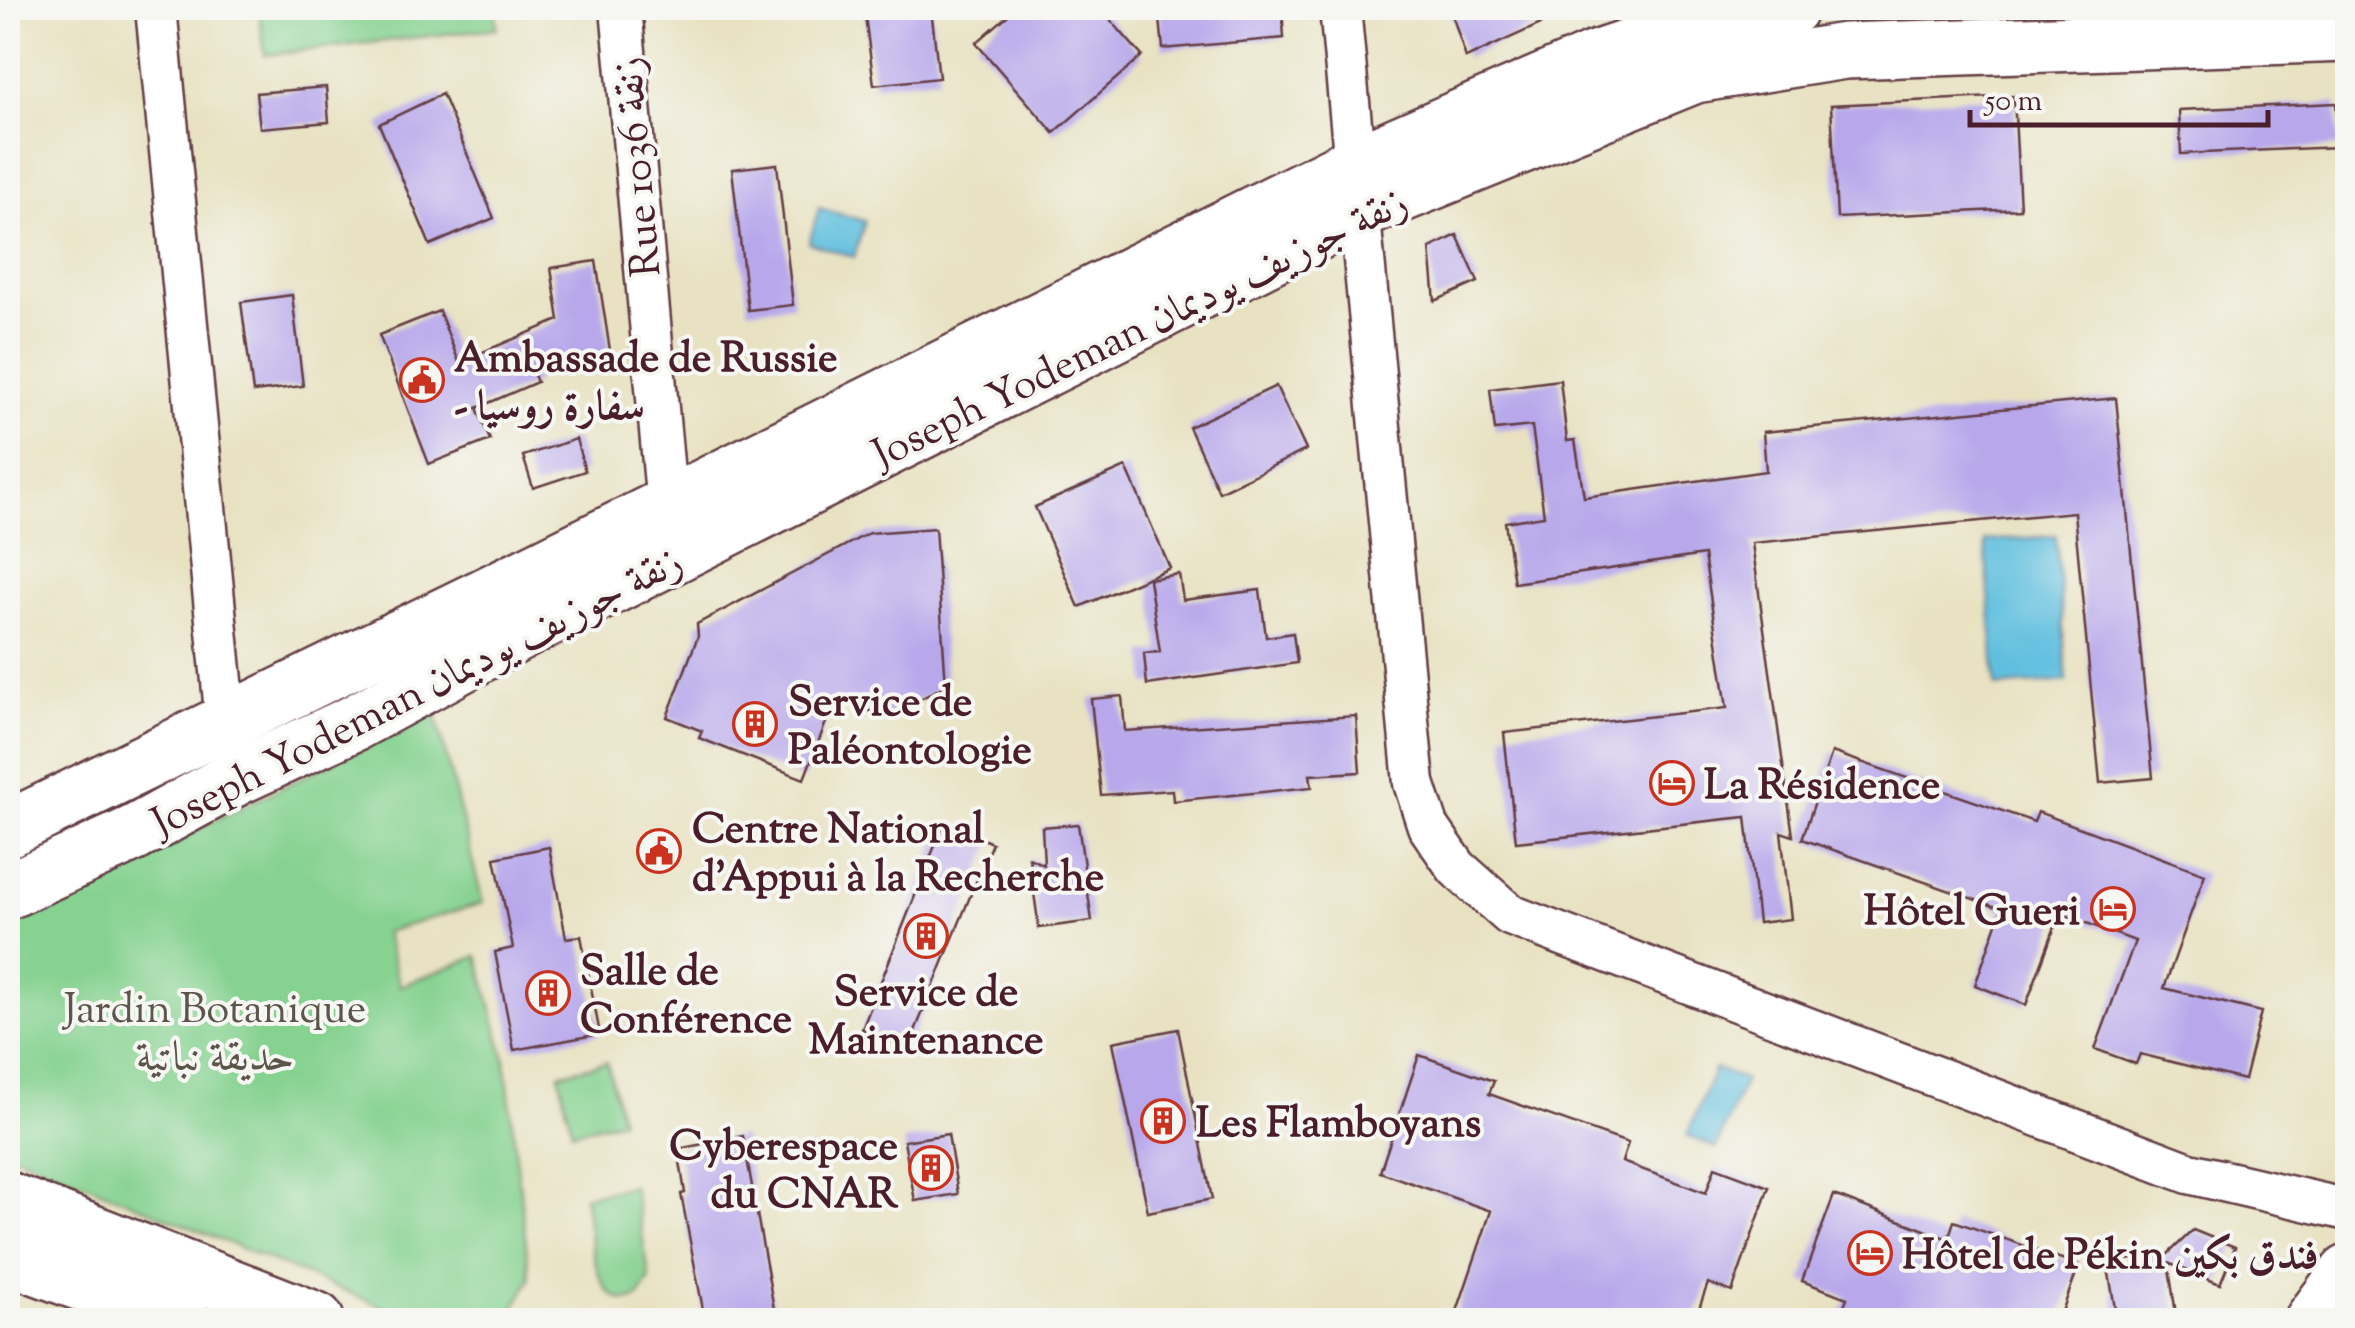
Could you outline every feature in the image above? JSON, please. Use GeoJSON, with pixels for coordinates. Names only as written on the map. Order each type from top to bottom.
{"type":"FeatureCollection","features":[{"type":"Feature","properties":{"kind":"street"},"geometry":{"type":"LineString","coordinates":[[156,8],[226,722],[239,776]]}},
{"type":"Feature","properties":{"kind":"street","name":"Rue 1036 زنقة"},"geometry":{"type":"LineString","coordinates":[[620,8],[667,506]]}},
{"type":"Feature","properties":{"kind":"street"},"geometry":{"type":"LineString","coordinates":[[1340,8],[1414,783],[1428,826],[1457,868],[1510,915],[2189,1173],[2348,1210]]}},
{"type":"Feature","properties":{"kind":"street","name":"Joseph Yodeman زنقة جوزيف يوديمان"},"geometry":{"type":"LineString","coordinates":[[8,891],[135,833],[239,776],[354,723],[1595,60],[1676,32],[1790,8]]}},
{"type":"Feature","properties":{"kind":"street","name":"Joseph Yodeman زنقة جوزيف يوديمان"},"geometry":{"type":"LineString","coordinates":[[8,829],[667,506],[1357,187],[1694,75],[1760,63],[1844,51],[2348,34]]}},
{"type":"Feature","properties":{"kind":"street"},"geometry":{"type":"LineString","coordinates":[[8,1200],[316,1320]]}},
{"type":"Feature","properties":{"kind":"street"},"geometry":{"type":"LineString","coordinates":[[8,1256],[182,1320]]}},
{"type":"Feature","properties":{"kind":"street"},"geometry":{"type":"LineString","coordinates":[[2314,1320],[2348,1274]]}},
{"type":"Feature","properties":{"kind":"green space"},"geometry":{"type":"Polygon","coordinates":[[[259,8],[495,8],[497,28],[265,55],[259,8]]]}},
{"type":"Feature","properties":{"kind":"green space","name":"Jardin Botanique حديقة نباتية"},"geometry":{"type":"Polygon","coordinates":[[[435,712],[483,903],[385,932],[400,986],[478,956],[505,1059],[530,1279],[508,1320],[415,1320],[8,1152],[8,922],[435,712]]]}},
{"type":"Feature","properties":{"kind":"green space"},"geometry":{"type":"Polygon","coordinates":[[[607,1062],[621,1120],[572,1132],[559,1074],[607,1062]]]}},
{"type":"Feature","properties":{"kind":"green space"},"geometry":{"type":"Polygon","coordinates":[[[633,1186],[650,1279],[638,1298],[622,1300],[602,1281],[596,1265],[584,1196],[633,1186]]]}},
{"type":"Feature","properties":{"kind":"water"},"geometry":{"type":"Polygon","coordinates":[[[819,208],[865,221],[854,257],[809,243],[819,208]]]}},
{"type":"Feature","properties":{"kind":"water"},"geometry":{"type":"Polygon","coordinates":[[[2056,536],[2067,681],[1996,687],[1985,541],[2056,536]]]}},
{"type":"Feature","properties":{"kind":"water"},"geometry":{"type":"Polygon","coordinates":[[[1715,1068],[1745,1080],[1716,1148],[1687,1135],[1715,1068]]]}},
{"type":"Feature","properties":{"kind":"building"},"geometry":{"type":"Polygon","coordinates":[[[864,8],[931,8],[939,78],[874,85],[864,8]]]}},
{"type":"Feature","properties":{"kind":"building"},"geometry":{"type":"Polygon","coordinates":[[[1016,8],[1100,8],[1142,56],[1054,133],[976,43],[1016,8]]]}},
{"type":"Feature","properties":{"kind":"building"},"geometry":{"type":"Polygon","coordinates":[[[1159,8],[1282,8],[1284,38],[1163,49],[1159,8]]]}},
{"type":"Feature","properties":{"kind":"building"},"geometry":{"type":"Polygon","coordinates":[[[1450,8],[1576,8],[1466,58],[1450,8]]]}},
{"type":"Feature","properties":{"kind":"building"},"geometry":{"type":"Polygon","coordinates":[[[326,87],[329,122],[260,128],[256,93],[326,87]]]}},
{"type":"Feature","properties":{"kind":"building"},"geometry":{"type":"Polygon","coordinates":[[[442,94],[494,218],[430,245],[379,124],[442,94]]]}},
{"type":"Feature","properties":{"kind":"building"},"geometry":{"type":"Polygon","coordinates":[[[2014,96],[2020,209],[1837,218],[1831,105],[2014,96]]]}},
{"type":"Feature","properties":{"kind":"building"},"geometry":{"type":"Polygon","coordinates":[[[2336,103],[2339,147],[2181,154],[2179,110],[2336,103]]]}},
{"type":"Feature","properties":{"kind":"building"},"geometry":{"type":"Polygon","coordinates":[[[777,164],[793,305],[748,310],[732,169],[777,164]]]}},
{"type":"Feature","properties":{"kind":"building"},"geometry":{"type":"Polygon","coordinates":[[[1457,235],[1478,282],[1435,301],[1430,248],[1457,235]]]}},
{"type":"Feature","properties":{"kind":"building"},"geometry":{"type":"Polygon","coordinates":[[[596,261],[611,357],[532,370],[537,382],[477,408],[490,440],[429,464],[379,335],[439,311],[459,362],[559,320],[551,268],[596,261]]]}},
{"type":"Feature","properties":{"kind":"building"},"geometry":{"type":"Polygon","coordinates":[[[292,295],[303,386],[253,392],[241,302],[292,295]]]}},
{"type":"Feature","properties":{"kind":"building"},"geometry":{"type":"Polygon","coordinates":[[[1560,380],[1567,441],[1575,440],[1584,497],[1766,471],[1763,432],[2116,398],[2153,778],[2100,783],[2074,512],[1752,543],[1793,836],[1781,832],[1791,919],[1758,923],[1746,817],[1516,842],[1504,733],[1727,708],[1704,555],[1514,583],[1505,522],[1544,516],[1532,426],[1495,430],[1490,389],[1560,380]]]}},
{"type":"Feature","properties":{"kind":"building"},"geometry":{"type":"Polygon","coordinates":[[[1276,386],[1306,450],[1219,492],[1189,427],[1276,386]]]}},
{"type":"Feature","properties":{"kind":"building"},"geometry":{"type":"Polygon","coordinates":[[[576,439],[585,471],[533,488],[523,456],[576,439]]]}},
{"type":"Feature","properties":{"kind":"building"},"geometry":{"type":"Polygon","coordinates":[[[1126,467],[1170,568],[1079,607],[1035,507],[1126,467]]]}},
{"type":"Feature","properties":{"kind":"building"},"geometry":{"type":"Polygon","coordinates":[[[935,528],[946,685],[887,717],[835,699],[804,779],[699,738],[702,731],[667,717],[698,636],[697,624],[869,533],[935,528]]]}},
{"type":"Feature","properties":{"kind":"building"},"geometry":{"type":"Polygon","coordinates":[[[1179,574],[1183,600],[1260,590],[1266,637],[1293,633],[1297,663],[1147,685],[1144,653],[1160,652],[1149,579],[1179,574]]]}},
{"type":"Feature","properties":{"kind":"building"},"geometry":{"type":"Polygon","coordinates":[[[1122,696],[1125,731],[1356,716],[1360,772],[1310,775],[1312,787],[1173,801],[1172,790],[1101,795],[1091,699],[1122,696]]]}},
{"type":"Feature","properties":{"kind":"building"},"geometry":{"type":"Polygon","coordinates":[[[1832,752],[2034,822],[2038,812],[2205,874],[2164,988],[2261,1012],[2244,1080],[2140,1054],[2136,1064],[2095,1049],[2135,941],[2060,913],[2026,1005],[1975,985],[2002,909],[1802,839],[1832,752]]]}},
{"type":"Feature","properties":{"kind":"building","name":"Service de Maintenance"},"geometry":{"type":"Polygon","coordinates":[[[944,823],[992,843],[908,1048],[862,1029],[944,823]]]}},
{"type":"Feature","properties":{"kind":"building"},"geometry":{"type":"Polygon","coordinates":[[[1078,824],[1092,921],[1039,928],[1029,858],[1044,865],[1042,827],[1078,824]]]}},
{"type":"Feature","properties":{"kind":"building","name":"Salle de Conférence"},"geometry":{"type":"Polygon","coordinates":[[[549,847],[566,938],[581,936],[600,1034],[514,1050],[495,952],[513,948],[495,858],[549,847]]]}},
{"type":"Feature","properties":{"kind":"building","name":"Les Flamboyans"},"geometry":{"type":"Polygon","coordinates":[[[1178,1029],[1212,1199],[1148,1212],[1113,1042],[1178,1029]]]}},
{"type":"Feature","properties":{"kind":"building"},"geometry":{"type":"Polygon","coordinates":[[[1419,1055],[1494,1081],[1489,1094],[1628,1143],[1622,1162],[1706,1193],[1715,1167],[1769,1187],[1732,1292],[1708,1283],[1695,1320],[1454,1320],[1491,1211],[1380,1172],[1419,1055]]]}},
{"type":"Feature","properties":{"kind":"building","name":"Cyberespace du CNAR"},"geometry":{"type":"Polygon","coordinates":[[[948,1134],[958,1194],[915,1201],[904,1141],[948,1134]]]}},
{"type":"Feature","properties":{"kind":"building"},"geometry":{"type":"Polygon","coordinates":[[[743,1136],[776,1320],[705,1320],[681,1194],[685,1193],[678,1149],[743,1136]]]}},
{"type":"Feature","properties":{"kind":"building"},"geometry":{"type":"Polygon","coordinates":[[[1834,1195],[1948,1239],[1954,1221],[2079,1265],[2059,1320],[1906,1320],[1879,1311],[1876,1320],[1861,1320],[1841,1313],[1847,1298],[1802,1281],[1834,1195]]]}},
{"type":"Feature","properties":{"kind":"building"},"geometry":{"type":"Polygon","coordinates":[[[2193,1230],[2235,1247],[2220,1284],[2168,1263],[2177,1320],[2117,1320],[2107,1262],[2167,1255],[2193,1230]]]}},
{"type":"Feature","properties":{"kind":"place","name":"Ambassade de Russie - سفارة روسيا"},"geometry":{"type":"Point","coordinates":[422,380]}},
{"type":"Feature","properties":{"kind":"place","name":"Service de Paléontologie"},"geometry":{"type":"Point","coordinates":[755,724]}},
{"type":"Feature","properties":{"kind":"place","name":"La Résidence"},"geometry":{"type":"Point","coordinates":[1672,783]}},
{"type":"Feature","properties":{"kind":"place","name":"Centre National d'Appui à la Recherche"},"geometry":{"type":"Point","coordinates":[659,851]}},
{"type":"Feature","properties":{"kind":"place","name":"Hôtel Gueri"},"geometry":{"type":"Point","coordinates":[2113,909]}},
{"type":"Feature","properties":{"kind":"place","name":"Service de Maintenance"},"geometry":{"type":"Point","coordinates":[926,936]}},
{"type":"Feature","properties":{"kind":"place","name":"Salle de Conférence"},"geometry":{"type":"Point","coordinates":[548,993]}},
{"type":"Feature","properties":{"kind":"place","name":"Les Flamboyans"},"geometry":{"type":"Point","coordinates":[1163,1121]}},
{"type":"Feature","properties":{"kind":"place","name":"Cyberespace du CNAR"},"geometry":{"type":"Point","coordinates":[931,1168]}},
{"type":"Feature","properties":{"kind":"place","name":"Hôtel de Pékin فندق بكين"},"geometry":{"type":"Point","coordinates":[1870,1253]}}]}
